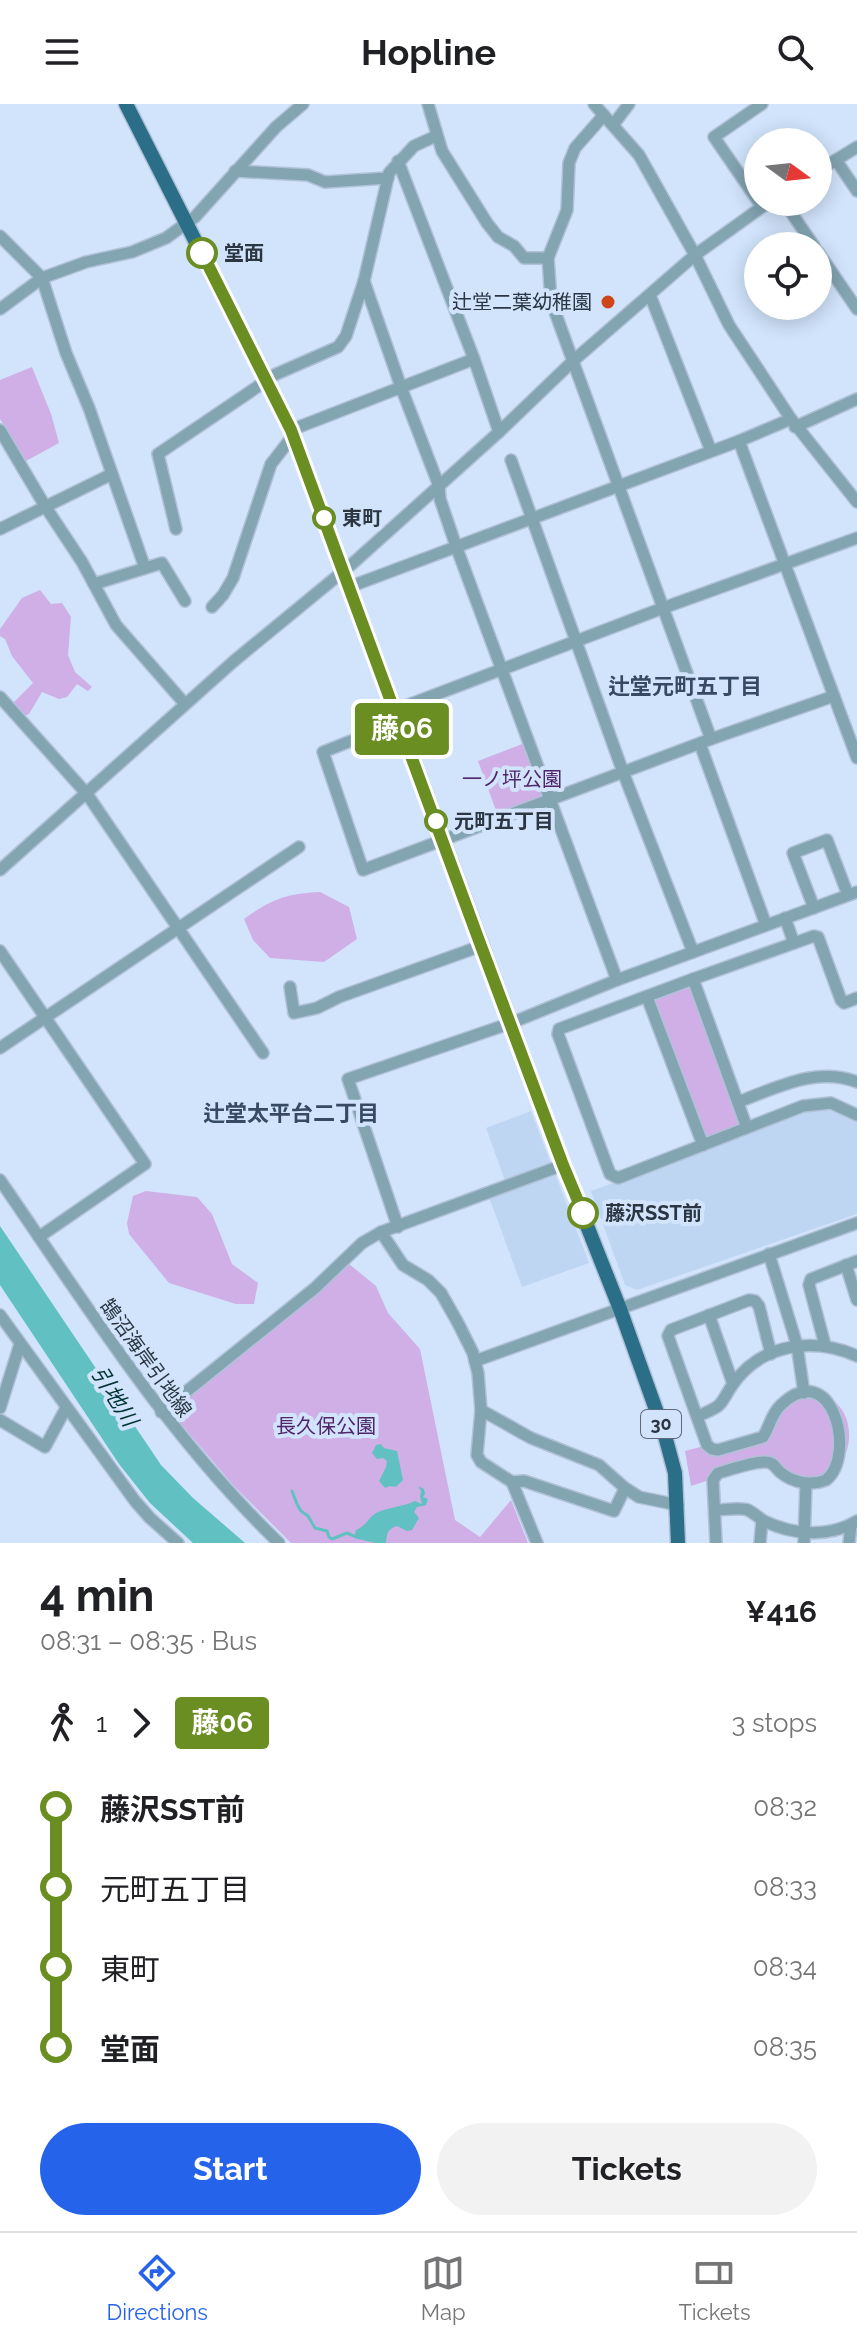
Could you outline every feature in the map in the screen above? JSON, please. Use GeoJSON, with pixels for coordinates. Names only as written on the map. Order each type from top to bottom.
{"type":"FeatureCollection","features":[{"type":"Feature","properties":{"kind":"main road","name":"30"},"geometry":{"type":"LineString","coordinates":[[126,104],[292,434],[664,1432],[675,1473],[678,1543]]}},
{"type":"Feature","properties":{"kind":"street"},"geometry":{"type":"LineString","coordinates":[[0,309],[42,278],[86,262],[132,252],[166,238],[195,217],[276,127],[303,104]]}},
{"type":"Feature","properties":{"kind":"street"},"geometry":{"type":"LineString","coordinates":[[428,104],[442,151],[487,223],[498,237],[514,246],[524,258],[548,258]]}},
{"type":"Feature","properties":{"kind":"street"},"geometry":{"type":"LineString","coordinates":[[594,104],[639,155],[695,255],[729,325],[793,423],[857,502]]}},
{"type":"Feature","properties":{"kind":"street"},"geometry":{"type":"LineString","coordinates":[[629,104],[575,148],[569,163],[567,210],[548,258],[551,301],[663,608],[766,925]]}},
{"type":"Feature","properties":{"kind":"street"},"geometry":{"type":"LineString","coordinates":[[744,178],[714,137],[762,104]]}},
{"type":"Feature","properties":{"kind":"street"},"geometry":{"type":"LineString","coordinates":[[176,529],[158,454],[266,380],[338,347],[346,336],[364,281],[388,178],[398,161],[414,146],[436,136]]}},
{"type":"Feature","properties":{"kind":"street"},"geometry":{"type":"LineString","coordinates":[[832,162],[857,147]]}},
{"type":"Feature","properties":{"kind":"street"},"geometry":{"type":"LineString","coordinates":[[836,160],[857,191]]}},
{"type":"Feature","properties":{"kind":"street"},"geometry":{"type":"LineString","coordinates":[[398,161],[499,432]]}},
{"type":"Feature","properties":{"kind":"street"},"geometry":{"type":"LineString","coordinates":[[235,171],[308,175],[325,182],[388,178]]}},
{"type":"Feature","properties":{"kind":"street"},"geometry":{"type":"LineString","coordinates":[[0,870],[185,704],[344,571],[573,361],[695,255],[745,216]]}},
{"type":"Feature","properties":{"kind":"street"},"geometry":{"type":"LineString","coordinates":[[0,236],[42,278],[66,353],[89,408],[145,568]]}},
{"type":"Feature","properties":{"kind":"street"},"geometry":{"type":"LineString","coordinates":[[832,272],[857,309]]}},
{"type":"Feature","properties":{"kind":"street"},"geometry":{"type":"LineString","coordinates":[[364,281],[439,486],[440,499],[456,546],[617,980]]}},
{"type":"Feature","properties":{"kind":"street"},"geometry":{"type":"LineString","coordinates":[[650,295],[711,451]]}},
{"type":"Feature","properties":{"kind":"street"},"geometry":{"type":"LineString","coordinates":[[212,607],[233,578],[271,464],[292,434],[474,359]]}},
{"type":"Feature","properties":{"kind":"street"},"geometry":{"type":"LineString","coordinates":[[349,587],[618,484],[857,399]]}},
{"type":"Feature","properties":{"kind":"street"},"geometry":{"type":"LineString","coordinates":[[0,430],[116,625],[185,704]]}},
{"type":"Feature","properties":{"kind":"street"},"geometry":{"type":"LineString","coordinates":[[739,441],[857,758]]}},
{"type":"Feature","properties":{"kind":"street"},"geometry":{"type":"LineString","coordinates":[[511,460],[623,772],[693,952]]}},
{"type":"Feature","properties":{"kind":"street"},"geometry":{"type":"LineString","coordinates":[[0,529],[112,474]]}},
{"type":"Feature","properties":{"kind":"street"},"geometry":{"type":"LineString","coordinates":[[834,696],[705,741],[363,870],[323,752],[502,669],[857,538]]}},
{"type":"Feature","properties":{"kind":"street"},"geometry":{"type":"LineString","coordinates":[[94,584],[162,563],[185,601]]}},
{"type":"Feature","properties":{"kind":"street"},"geometry":{"type":"LineString","coordinates":[[0,697],[87,794],[263,1053]]}},
{"type":"Feature","properties":{"kind":"street"},"geometry":{"type":"LineString","coordinates":[[398,1227],[348,1079],[511,1023],[617,980],[785,918],[814,908],[852,894],[827,840],[793,853],[814,908]]}},
{"type":"Feature","properties":{"kind":"street"},"geometry":{"type":"LineString","coordinates":[[0,1048],[299,847]]}},
{"type":"Feature","properties":{"kind":"street"},"geometry":{"type":"LineString","coordinates":[[785,918],[794,943]]}},
{"type":"Feature","properties":{"kind":"street"},"geometry":{"type":"LineString","coordinates":[[857,998],[844,1003],[841,1000],[818,937],[814,936],[559,1029],[558,1034],[610,1174],[618,1178],[803,1106],[831,1103],[857,1115]]}},
{"type":"Feature","properties":{"kind":"street"},"geometry":{"type":"LineString","coordinates":[[290,987],[294,1013],[317,1008],[339,997],[481,946]]}},
{"type":"Feature","properties":{"kind":"street"},"geometry":{"type":"LineString","coordinates":[[0,951],[145,1164],[39,1237]]}},
{"type":"Feature","properties":{"kind":"street"},"geometry":{"type":"LineString","coordinates":[[693,979],[747,1128]]}},
{"type":"Feature","properties":{"kind":"street"},"geometry":{"type":"LineString","coordinates":[[647,997],[703,1145]]}},
{"type":"Feature","properties":{"kind":"street"},"geometry":{"type":"LineString","coordinates":[[738,1102],[798,1080],[822,1075],[857,1082]]}},
{"type":"Feature","properties":{"kind":"street"},"geometry":{"type":"LineString","coordinates":[[161,1412],[315,1288],[362,1243],[381,1232],[563,1165]]}},
{"type":"Feature","properties":{"kind":"street","name":"鵠沼海岸引地線"},"geometry":{"type":"LineString","coordinates":[[0,1180],[161,1412],[209,1471],[279,1543]]}},
{"type":"Feature","properties":{"kind":"street"},"geometry":{"type":"LineString","coordinates":[[475,1361],[857,1223]]}},
{"type":"Feature","properties":{"kind":"street"},"geometry":{"type":"LineString","coordinates":[[381,1232],[403,1265],[428,1280],[441,1293],[475,1361],[481,1410],[477,1455],[481,1462],[512,1482],[537,1543]]}},
{"type":"Feature","properties":{"kind":"street"},"geometry":{"type":"LineString","coordinates":[[769,1254],[797,1345],[804,1393]]}},
{"type":"Feature","properties":{"kind":"street"},"geometry":{"type":"LineString","coordinates":[[825,1345],[809,1285],[811,1279],[852,1263],[857,1300]]}},
{"type":"Feature","properties":{"kind":"street"},"geometry":{"type":"LineString","coordinates":[[771,1354],[755,1301],[749,1300],[671,1330],[668,1336],[707,1445],[712,1449],[763,1437],[779,1407],[788,1399],[804,1393],[836,1399],[847,1409]]}},
{"type":"Feature","properties":{"kind":"street"},"geometry":{"type":"LineString","coordinates":[[0,1315],[135,1501],[178,1543]]}},
{"type":"Feature","properties":{"kind":"street"},"geometry":{"type":"LineString","coordinates":[[709,1315],[733,1384]]}},
{"type":"Feature","properties":{"kind":"street"},"geometry":{"type":"LineString","coordinates":[[0,1408],[3,1384],[20,1344]]}},
{"type":"Feature","properties":{"kind":"street"},"geometry":{"type":"LineString","coordinates":[[698,1416],[723,1403],[733,1384],[755,1362],[771,1354],[797,1345],[825,1345],[857,1356]]}},
{"type":"Feature","properties":{"kind":"street"},"geometry":{"type":"LineString","coordinates":[[0,1420],[45,1447],[66,1408]]}},
{"type":"Feature","properties":{"kind":"street"},"geometry":{"type":"LineString","coordinates":[[481,1410],[531,1438],[599,1465],[639,1497],[678,1505]]}},
{"type":"Feature","properties":{"kind":"street"},"geometry":{"type":"LineString","coordinates":[[716,1543],[713,1480],[718,1473],[765,1461],[792,1479],[818,1483],[837,1475],[851,1460]]}},
{"type":"Feature","properties":{"kind":"street"},"geometry":{"type":"LineString","coordinates":[[512,1482],[524,1481],[614,1511],[625,1488]]}},
{"type":"Feature","properties":{"kind":"street"},"geometry":{"type":"LineString","coordinates":[[804,1538],[806,1483]]}},
{"type":"Feature","properties":{"kind":"street"},"geometry":{"type":"LineString","coordinates":[[716,1510],[747,1509],[762,1520],[804,1538],[854,1523]]}},
{"type":"Feature","properties":{"kind":"street"},"geometry":{"type":"LineString","coordinates":[[760,1543],[762,1520]]}},
{"type":"Feature","properties":{"kind":"street"},"geometry":{"type":"LineString","coordinates":[[849,1543],[854,1523]]}},
{"type":"Feature","properties":{"kind":"shaded area"},"geometry":{"type":"Polygon","coordinates":[[[813,1109],[844,1113],[857,1122],[857,1214],[637,1290],[625,1285],[591,1191],[813,1109]]]}},
{"type":"Feature","properties":{"kind":"shaded area"},"geometry":{"type":"Polygon","coordinates":[[[531,1111],[551,1164],[505,1181],[486,1128],[531,1111]]]}},
{"type":"Feature","properties":{"kind":"shaded area"},"geometry":{"type":"Polygon","coordinates":[[[555,1173],[589,1263],[522,1287],[489,1197],[555,1173]]]}},
{"type":"Feature","properties":{"kind":"shaded area"},"geometry":{"type":"Polygon","coordinates":[[[0,1226],[161,1465],[193,1498],[245,1543],[193,1543],[150,1503],[119,1464],[0,1285],[0,1226]]]}},
{"type":"Feature","properties":{"kind":"shaded area"},"geometry":{"type":"Polygon","coordinates":[[[381,1444],[384,1448],[397,1451],[403,1480],[396,1487],[385,1488],[379,1481],[387,1461],[377,1459],[372,1453],[376,1445],[381,1444]]]}},
{"type":"Feature","properties":{"kind":"shaded area"},"geometry":{"type":"Polygon","coordinates":[[[418,1486],[424,1489],[423,1497],[428,1499],[426,1505],[417,1507],[414,1512],[419,1518],[412,1530],[394,1527],[388,1532],[386,1543],[354,1538],[356,1530],[376,1513],[415,1501],[422,1504],[418,1486]]]}},
{"type":"Feature","properties":{"kind":"green space"},"geometry":{"type":"Polygon","coordinates":[[[32,367],[59,443],[26,461],[0,419],[0,380],[32,367]]]}},
{"type":"Feature","properties":{"kind":"green space"},"geometry":{"type":"Polygon","coordinates":[[[40,590],[51,604],[62,603],[71,617],[68,655],[75,672],[92,687],[88,691],[77,684],[67,697],[59,699],[42,692],[29,714],[24,716],[13,703],[33,683],[12,656],[5,639],[0,636],[0,629],[22,598],[40,590]]]}},
{"type":"Feature","properties":{"kind":"green space","name":"一ノ坪公園"},"geometry":{"type":"Polygon","coordinates":[[[525,743],[545,798],[498,816],[478,761],[525,743]]]}},
{"type":"Feature","properties":{"kind":"green space"},"geometry":{"type":"Polygon","coordinates":[[[320,892],[349,907],[357,939],[324,962],[270,958],[253,940],[244,919],[279,899],[320,892]]]}},
{"type":"Feature","properties":{"kind":"green space"},"geometry":{"type":"Polygon","coordinates":[[[693,979],[747,1128],[703,1145],[647,997],[693,979]]]}},
{"type":"Feature","properties":{"kind":"green space"},"geometry":{"type":"Polygon","coordinates":[[[146,1191],[197,1197],[212,1214],[232,1264],[258,1283],[254,1304],[236,1304],[169,1283],[129,1234],[127,1223],[133,1196],[146,1191]]]}},
{"type":"Feature","properties":{"kind":"green space","name":"長久保公園"},"geometry":{"type":"Polygon","coordinates":[[[349,1264],[376,1286],[388,1313],[420,1349],[455,1520],[480,1537],[511,1500],[528,1543],[291,1543],[234,1486],[169,1410],[299,1308],[349,1264]]]}},
{"type":"Feature","properties":{"kind":"green space"},"geometry":{"type":"Polygon","coordinates":[[[801,1396],[827,1398],[844,1413],[849,1436],[847,1449],[835,1469],[816,1477],[803,1477],[791,1473],[774,1459],[691,1486],[685,1451],[704,1446],[757,1444],[779,1411],[801,1396]]]}},
{"type":"Feature","properties":{"kind":"waterway"},"geometry":{"type":"LineString","coordinates":[[292,1491],[301,1511],[315,1528],[327,1531],[332,1539],[347,1533],[354,1536]]}},
{"type":"Feature","properties":{"kind":"bus line","name":"藤06"},"geometry":{"type":"LineString","coordinates":[[202,253],[291,430],[583,1213]]}},
{"type":"Feature","properties":{"kind":"place","name":"堂面"},"geometry":{"type":"Point","coordinates":[202,253]}},
{"type":"Feature","properties":{"kind":"place","name":"辻堂二葉幼稚園"},"geometry":{"type":"Point","coordinates":[608,302]}},
{"type":"Feature","properties":{"kind":"place","name":"東町"},"geometry":{"type":"Point","coordinates":[324,518]}},
{"type":"Feature","properties":{"kind":"place","name":"元町五丁目"},"geometry":{"type":"Point","coordinates":[436,821]}},
{"type":"Feature","properties":{"kind":"place","name":"藤沢SST前"},"geometry":{"type":"Point","coordinates":[583,1213]}},
{"type":"Feature","properties":{"kind":"district","name":"辻堂元町五丁目"},"geometry":{"type":"Point","coordinates":[685,686]}},
{"type":"Feature","properties":{"kind":"district","name":"辻堂太平台二丁目"},"geometry":{"type":"Point","coordinates":[291,1113]}},
{"type":"Feature","properties":{"kind":"water label","name":"引地川"},"geometry":{"type":"Point","coordinates":[115,1396]}}]}
